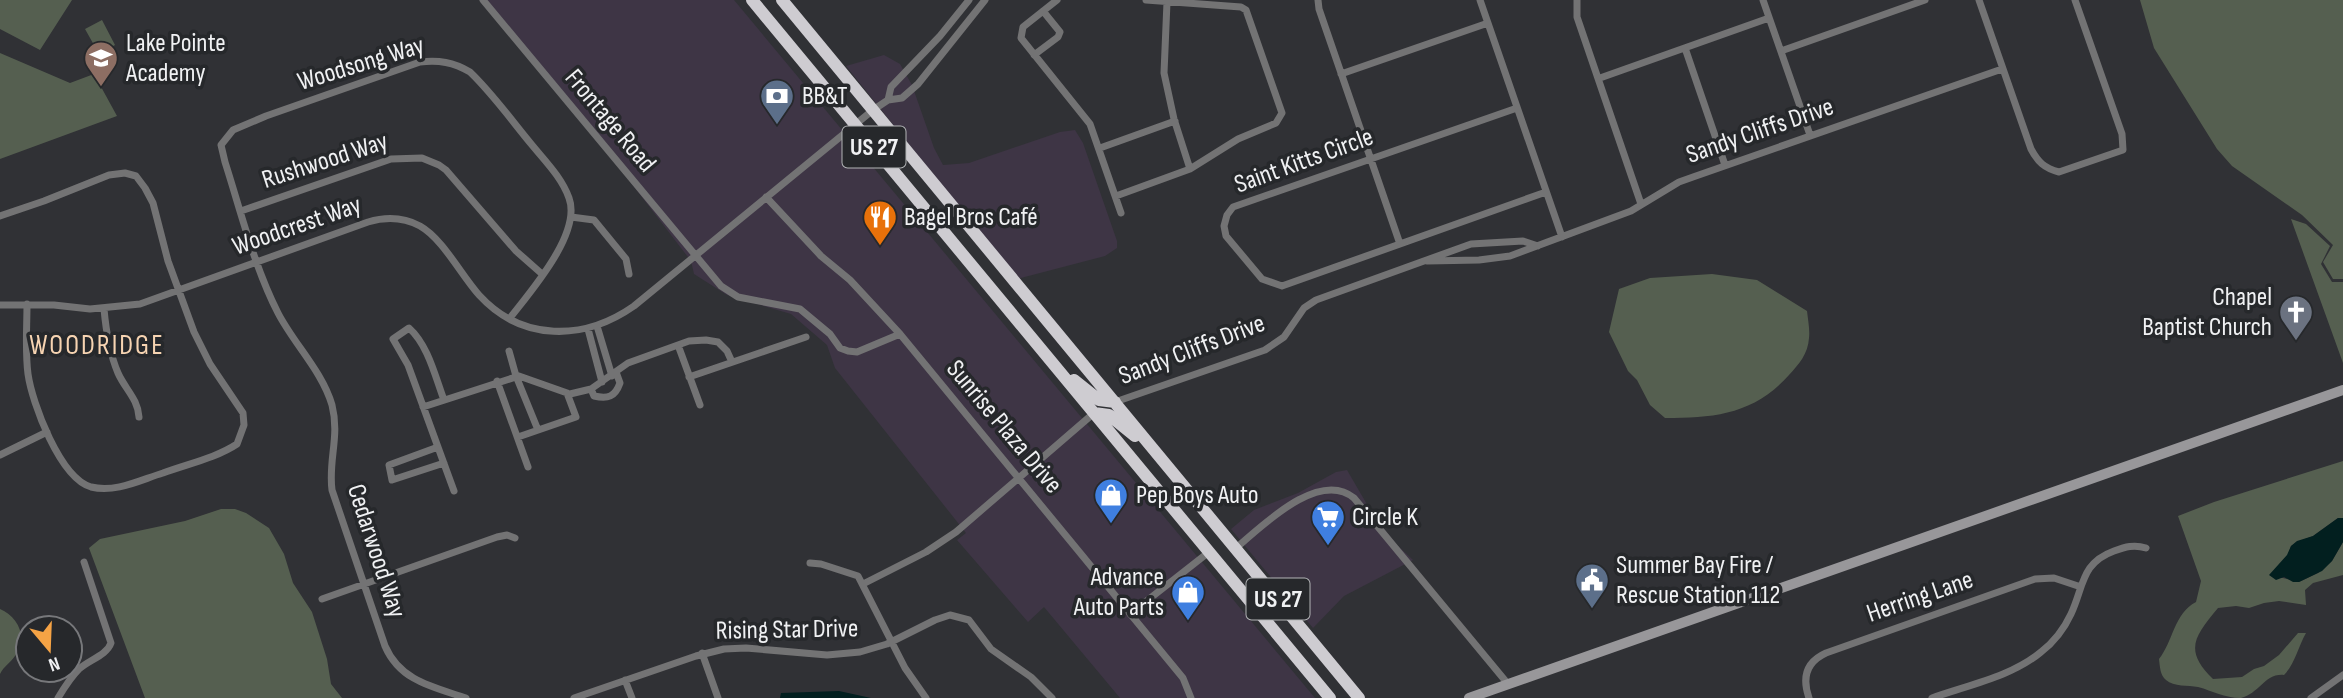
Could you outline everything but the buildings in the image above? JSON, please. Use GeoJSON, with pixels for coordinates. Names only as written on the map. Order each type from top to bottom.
{"type":"FeatureCollection","features":[{"type":"Feature","properties":{"kind":"highway","name":"US 27"},"geometry":{"type":"LineString","coordinates":[[752,0],[1330,698]]}},
{"type":"Feature","properties":{"kind":"highway","name":"US 27"},"geometry":{"type":"LineString","coordinates":[[782,0],[1359,698]]}},
{"type":"Feature","properties":{"kind":"highway"},"geometry":{"type":"LineString","coordinates":[[1052,362],[1099,400],[1115,402]]}},
{"type":"Feature","properties":{"kind":"highway"},"geometry":{"type":"LineString","coordinates":[[1094,414],[1109,415],[1156,453]]}},
{"type":"Feature","properties":{"kind":"main road"},"geometry":{"type":"LineString","coordinates":[[1469,698],[2343,390]]}},
{"type":"Feature","properties":{"kind":"street","name":"Frontage Road"},"geometry":{"type":"LineString","coordinates":[[484,0],[492,13],[721,286],[738,297],[800,309],[830,334],[840,348],[858,352],[900,334]]}},
{"type":"Feature","properties":{"kind":"street"},"geometry":{"type":"LineString","coordinates":[[888,100],[891,87],[940,36],[969,0]]}},
{"type":"Feature","properties":{"kind":"street","name":"Woodcrest Way"},"geometry":{"type":"LineString","coordinates":[[0,305],[104,309],[140,304],[368,222],[389,218],[418,225],[430,235],[479,295],[510,318],[550,331],[588,329],[609,322],[634,306],[873,110],[888,100],[902,98],[918,84],[985,0]]}},
{"type":"Feature","properties":{"kind":"street"},"geometry":{"type":"LineString","coordinates":[[1057,0],[1021,30],[1021,38],[1090,124],[1121,213]]}},
{"type":"Feature","properties":{"kind":"street"},"geometry":{"type":"LineString","coordinates":[[1116,196],[1190,169],[1238,138],[1276,123],[1282,113],[1246,10],[1241,7],[1146,0]]}},
{"type":"Feature","properties":{"kind":"street"},"geometry":{"type":"LineString","coordinates":[[1318,0],[1400,244]]}},
{"type":"Feature","properties":{"kind":"street"},"geometry":{"type":"LineString","coordinates":[[1480,0],[1562,237]]}},
{"type":"Feature","properties":{"kind":"street"},"geometry":{"type":"LineString","coordinates":[[1577,0],[1577,17],[1641,204]]}},
{"type":"Feature","properties":{"kind":"street"},"geometry":{"type":"LineString","coordinates":[[1763,0],[1810,135]]}},
{"type":"Feature","properties":{"kind":"street"},"geometry":{"type":"LineString","coordinates":[[1781,51],[1925,0]]}},
{"type":"Feature","properties":{"kind":"street"},"geometry":{"type":"LineString","coordinates":[[1979,0],[2031,149],[2039,162],[2059,172],[2123,150],[2122,134],[2075,0]]}},
{"type":"Feature","properties":{"kind":"street"},"geometry":{"type":"LineString","coordinates":[[1167,2],[1164,73],[1190,169]]}},
{"type":"Feature","properties":{"kind":"street"},"geometry":{"type":"LineString","coordinates":[[1034,55],[1058,37],[1060,32],[1043,11]]}},
{"type":"Feature","properties":{"kind":"street"},"geometry":{"type":"LineString","coordinates":[[958,13],[968,22]]}},
{"type":"Feature","properties":{"kind":"street"},"geometry":{"type":"LineString","coordinates":[[1600,78],[1769,18]]}},
{"type":"Feature","properties":{"kind":"street"},"geometry":{"type":"LineString","coordinates":[[1341,74],[1488,23]]}},
{"type":"Feature","properties":{"kind":"street"},"geometry":{"type":"LineString","coordinates":[[1685,48],[1725,165]]}},
{"type":"Feature","properties":{"kind":"street","name":"Woodsong Way"},"geometry":{"type":"LineString","coordinates":[[258,261],[221,148],[226,137],[233,130],[266,116],[420,62],[442,61],[470,72],[562,182],[571,201],[571,217]]}},
{"type":"Feature","properties":{"kind":"street","name":"Sandy Cliffs Drive"},"geometry":{"type":"LineString","coordinates":[[1427,261],[1488,260],[1510,256],[1631,211],[1679,182],[2002,69]]}},
{"type":"Feature","properties":{"kind":"street","name":"Saint Kitts Circle"},"geometry":{"type":"LineString","coordinates":[[1517,108],[1233,207],[1224,226],[1226,236],[1262,279],[1282,286],[1546,192]]}},
{"type":"Feature","properties":{"kind":"street"},"geometry":{"type":"LineString","coordinates":[[1100,148],[1175,121]]}},
{"type":"Feature","properties":{"kind":"street","name":"Rushwood Way"},"geometry":{"type":"LineString","coordinates":[[241,211],[391,159],[422,158],[446,170],[516,251],[542,275]]}},
{"type":"Feature","properties":{"kind":"street"},"geometry":{"type":"LineString","coordinates":[[0,216],[109,175],[130,174],[141,181],[153,203],[179,291],[202,349],[243,413],[244,425],[237,444],[205,459],[124,486],[97,488],[76,479],[47,432],[29,374],[27,304]]}},
{"type":"Feature","properties":{"kind":"street","name":"Sunrise Plaza Drive"},"geometry":{"type":"LineString","coordinates":[[766,197],[900,334],[1183,678],[1191,698]]}},
{"type":"Feature","properties":{"kind":"street"},"geometry":{"type":"LineString","coordinates":[[510,318],[569,232],[571,217],[594,220],[626,259],[629,274]]}},
{"type":"Feature","properties":{"kind":"street","name":"Sandy Cliffs Drive"},"geometry":{"type":"LineString","coordinates":[[1115,402],[1265,350],[1284,337],[1304,309],[1316,300],[1471,244],[1522,241],[1538,246]]}},
{"type":"Feature","properties":{"kind":"street"},"geometry":{"type":"LineString","coordinates":[[1487,242],[1490,252],[1488,260]]}},
{"type":"Feature","properties":{"kind":"street","name":"Cedarwood Way"},"geometry":{"type":"LineString","coordinates":[[258,261],[277,311],[320,378],[331,402],[336,441],[331,469],[332,490],[385,646],[396,666],[413,679],[466,698]]}},
{"type":"Feature","properties":{"kind":"street"},"geometry":{"type":"LineString","coordinates":[[104,309],[112,357],[121,379],[137,405],[139,417]]}},
{"type":"Feature","properties":{"kind":"street"},"geometry":{"type":"LineString","coordinates":[[591,389],[594,396],[609,398],[615,394],[620,383],[614,374],[597,326]]}},
{"type":"Feature","properties":{"kind":"street"},"geometry":{"type":"LineString","coordinates":[[444,400],[429,360],[409,328],[393,339],[408,365],[454,491]]}},
{"type":"Feature","properties":{"kind":"street"},"geometry":{"type":"LineString","coordinates":[[588,329],[602,382]]}},
{"type":"Feature","properties":{"kind":"street"},"geometry":{"type":"LineString","coordinates":[[690,377],[806,337]]}},
{"type":"Feature","properties":{"kind":"street"},"geometry":{"type":"LineString","coordinates":[[424,407],[516,376],[567,393],[591,389],[628,363],[678,345],[706,340],[718,342],[727,351],[732,362]]}},
{"type":"Feature","properties":{"kind":"street"},"geometry":{"type":"LineString","coordinates":[[678,345],[700,405]]}},
{"type":"Feature","properties":{"kind":"street"},"geometry":{"type":"LineString","coordinates":[[509,351],[538,430]]}},
{"type":"Feature","properties":{"kind":"street"},"geometry":{"type":"LineString","coordinates":[[497,381],[528,467]]}},
{"type":"Feature","properties":{"kind":"street"},"geometry":{"type":"LineString","coordinates":[[517,438],[576,417],[567,393]]}},
{"type":"Feature","properties":{"kind":"street"},"geometry":{"type":"LineString","coordinates":[[863,584],[942,543],[1094,414]]}},
{"type":"Feature","properties":{"kind":"street"},"geometry":{"type":"LineString","coordinates":[[0,455],[47,432]]}},
{"type":"Feature","properties":{"kind":"street"},"geometry":{"type":"LineString","coordinates":[[438,447],[389,465],[392,480],[444,463]]}},
{"type":"Feature","properties":{"kind":"street"},"geometry":{"type":"LineString","coordinates":[[1236,548],[1287,506],[1322,491],[1342,489],[1354,498],[1508,684]]}},
{"type":"Feature","properties":{"kind":"street"},"geometry":{"type":"LineString","coordinates":[[322,599],[497,537],[507,535],[515,538]]}},
{"type":"Feature","properties":{"kind":"street"},"geometry":{"type":"LineString","coordinates":[[1932,698],[2012,670],[2032,659],[2048,646],[2064,627],[2087,571],[2100,557],[2132,546],[2146,548]]}},
{"type":"Feature","properties":{"kind":"street"},"geometry":{"type":"LineString","coordinates":[[1130,614],[1209,552]]}},
{"type":"Feature","properties":{"kind":"street"},"geometry":{"type":"LineString","coordinates":[[58,698],[80,668],[111,646],[84,562]]}},
{"type":"Feature","properties":{"kind":"street"},"geometry":{"type":"LineString","coordinates":[[810,563],[858,576],[910,676],[926,698]]}},
{"type":"Feature","properties":{"kind":"street","name":"Herring Lane"},"geometry":{"type":"LineString","coordinates":[[1809,698],[1805,683],[1807,670],[1814,660],[1826,653],[2039,578],[2054,578],[2081,587]]}},
{"type":"Feature","properties":{"kind":"street","name":"Rising Star Drive"},"geometry":{"type":"LineString","coordinates":[[574,698],[702,653],[747,648],[836,655],[867,650],[942,617],[963,617],[973,624],[991,649],[1031,677],[1052,698]]}},
{"type":"Feature","properties":{"kind":"street"},"geometry":{"type":"LineString","coordinates":[[702,653],[718,698]]}},
{"type":"Feature","properties":{"kind":"street"},"geometry":{"type":"LineString","coordinates":[[2311,698],[2343,675]]}},
{"type":"Feature","properties":{"kind":"street"},"geometry":{"type":"LineString","coordinates":[[625,680],[632,698]]}},
{"type":"Feature","properties":{"kind":"shaded area"},"geometry":{"type":"Polygon","coordinates":[[[0,0],[72,0],[40,50],[0,29],[0,0]]]}},
{"type":"Feature","properties":{"kind":"shaded area"},"geometry":{"type":"Polygon","coordinates":[[[484,0],[734,0],[1315,698],[1120,698],[1044,607],[1028,622],[957,540],[966,533],[835,368],[827,345],[791,314],[727,295],[694,274],[691,261],[549,76],[484,0]]]}},
{"type":"Feature","properties":{"kind":"shaded area"},"geometry":{"type":"Polygon","coordinates":[[[2140,0],[2343,0],[2343,279],[2333,279],[2323,262],[2333,245],[2302,215],[2232,166],[2217,149],[2154,48],[2140,0]]]}},
{"type":"Feature","properties":{"kind":"shaded area"},"geometry":{"type":"Polygon","coordinates":[[[102,20],[115,45],[99,54],[85,29],[102,20]]]}},
{"type":"Feature","properties":{"kind":"shaded area"},"geometry":{"type":"Polygon","coordinates":[[[0,53],[70,83],[94,74],[117,116],[0,159],[0,53]]]}},
{"type":"Feature","properties":{"kind":"shaded area"},"geometry":{"type":"Polygon","coordinates":[[[884,55],[900,64],[912,85],[934,148],[943,165],[969,163],[1060,132],[1075,130],[1083,143],[1117,241],[1117,248],[1105,256],[1017,279],[846,66],[884,55]]]}},
{"type":"Feature","properties":{"kind":"shaded area"},"geometry":{"type":"Polygon","coordinates":[[[2291,219],[2306,224],[2330,246],[2321,264],[2332,282],[2343,282],[2343,363],[2291,219]]]}},
{"type":"Feature","properties":{"kind":"shaded area"},"geometry":{"type":"Polygon","coordinates":[[[1712,274],[1757,280],[1807,311],[1807,349],[1796,367],[1776,388],[1748,406],[1717,415],[1665,418],[1650,405],[1637,380],[1628,371],[1609,332],[1619,289],[1650,278],[1712,274]]]}},
{"type":"Feature","properties":{"kind":"shaded area"},"geometry":{"type":"Polygon","coordinates":[[[2343,461],[2343,518],[2338,518],[2313,536],[2291,546],[2288,555],[2270,575],[2299,582],[2318,573],[2332,561],[2343,542],[2343,575],[2313,583],[2305,590],[2306,605],[2279,601],[2249,608],[2218,608],[2198,635],[2195,651],[2198,660],[2213,679],[2242,677],[2279,655],[2298,633],[2306,633],[2288,671],[2284,675],[2272,677],[2241,698],[2224,696],[2198,687],[2177,685],[2166,680],[2161,673],[2159,659],[2178,620],[2196,602],[2201,581],[2178,516],[2343,461]]]}},
{"type":"Feature","properties":{"kind":"shaded area"},"geometry":{"type":"Polygon","coordinates":[[[1347,470],[1372,513],[1396,544],[1413,560],[1344,596],[1313,628],[1231,529],[1254,510],[1298,493],[1336,472],[1347,470]]]}},
{"type":"Feature","properties":{"kind":"shaded area"},"geometry":{"type":"Polygon","coordinates":[[[221,509],[235,509],[246,513],[269,528],[284,554],[293,583],[312,612],[327,659],[331,684],[342,698],[145,698],[89,548],[100,539],[185,521],[221,509]]]}},
{"type":"Feature","properties":{"kind":"shaded area"},"geometry":{"type":"Polygon","coordinates":[[[2338,518],[2343,518],[2343,542],[2332,561],[2322,571],[2299,582],[2284,577],[2276,580],[2269,575],[2297,541],[2313,536],[2338,518]]]}},
{"type":"Feature","properties":{"kind":"shaded area"},"geometry":{"type":"Polygon","coordinates":[[[0,609],[14,620],[14,657],[0,674],[0,609]]]}},
{"type":"Feature","properties":{"kind":"shaded area"},"geometry":{"type":"Polygon","coordinates":[[[839,691],[871,698],[780,698],[781,693],[839,691]]]}},
{"type":"Feature","properties":{"kind":"place","name":"Lake Pointe Academy"},"geometry":{"type":"Point","coordinates":[101,88]}},
{"type":"Feature","properties":{"kind":"place","name":"BB&T"},"geometry":{"type":"Point","coordinates":[777,126]}},
{"type":"Feature","properties":{"kind":"place","name":"Bagel Bros Café"},"geometry":{"type":"Point","coordinates":[880,247]}},
{"type":"Feature","properties":{"kind":"place","name":"Chapel Baptist Church"},"geometry":{"type":"Point","coordinates":[2296,342]}},
{"type":"Feature","properties":{"kind":"place","name":"Pep Boys Auto"},"geometry":{"type":"Point","coordinates":[1111,525]}},
{"type":"Feature","properties":{"kind":"place","name":"Circle K"},"geometry":{"type":"Point","coordinates":[1328,547]}},
{"type":"Feature","properties":{"kind":"place","name":"Summer Bay Fire / Rescue Station 112"},"geometry":{"type":"Point","coordinates":[1592,610]}},
{"type":"Feature","properties":{"kind":"place","name":"Advance Auto Parts"},"geometry":{"type":"Point","coordinates":[1188,622]}},
{"type":"Feature","properties":{"kind":"district","name":"WOODRIDGE"},"geometry":{"type":"Point","coordinates":[97,345]}}]}
